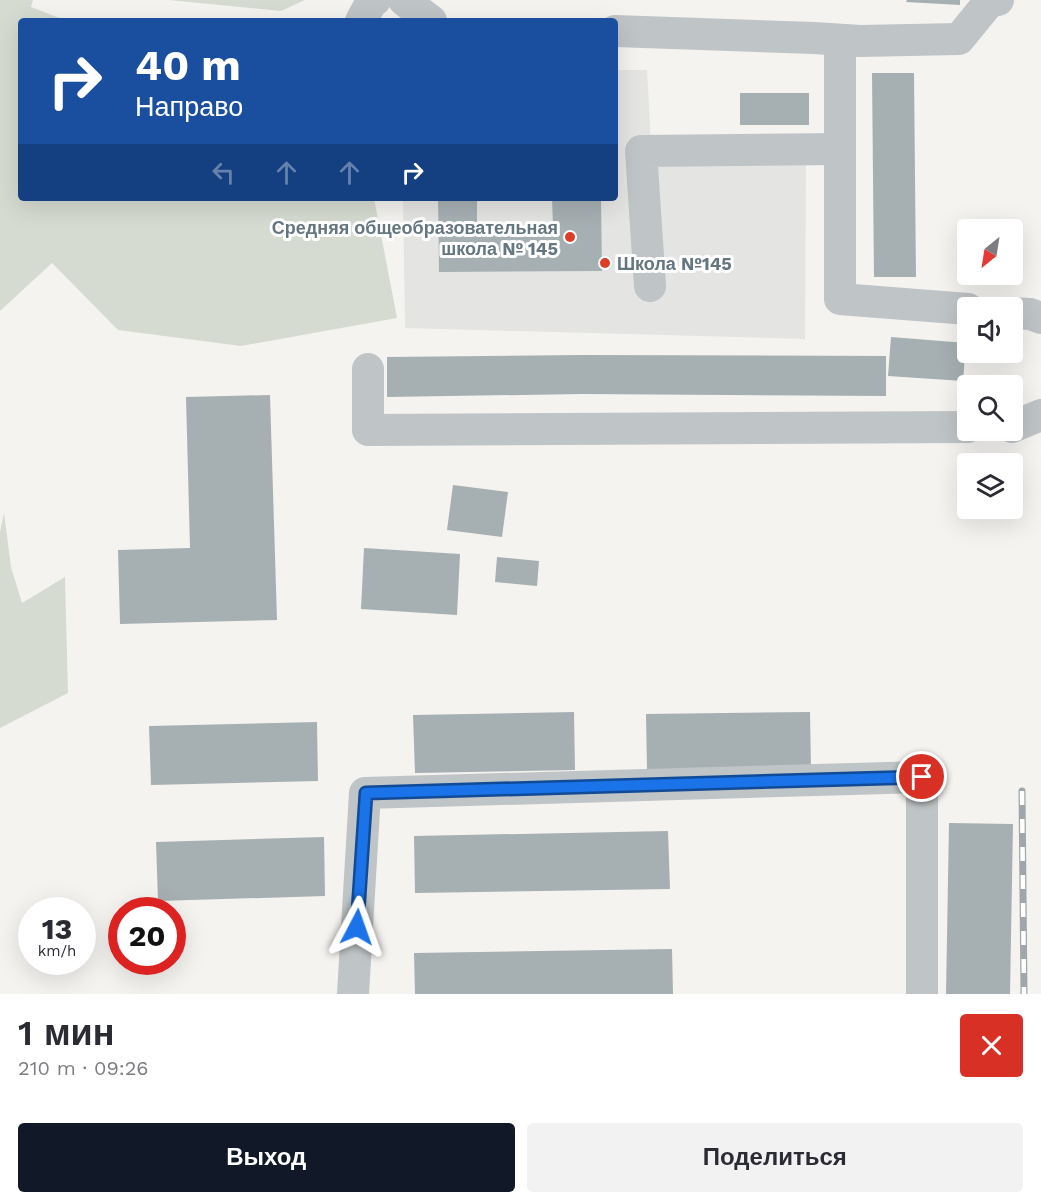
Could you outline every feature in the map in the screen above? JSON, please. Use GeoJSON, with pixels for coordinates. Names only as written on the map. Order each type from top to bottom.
{"type":"FeatureCollection","features":[{"type":"Feature","properties":{"kind":"lane"},"geometry":{"type":"LineString","coordinates":[[363,18],[372,1],[375,0]]}},
{"type":"Feature","properties":{"kind":"lane"},"geometry":{"type":"LineString","coordinates":[[404,0],[427,18]]}},
{"type":"Feature","properties":{"kind":"lane"},"geometry":{"type":"LineString","coordinates":[[618,31],[860,41],[959,39],[990,0],[998,0]]}},
{"type":"Feature","properties":{"kind":"lane"},"geometry":{"type":"LineString","coordinates":[[840,40],[840,299],[957,308]]}},
{"type":"Feature","properties":{"kind":"lane"},"geometry":{"type":"LineString","coordinates":[[650,285],[641,151],[840,149]]}},
{"type":"Feature","properties":{"kind":"lane"},"geometry":{"type":"LineString","coordinates":[[1023,314],[1041,318]]}},
{"type":"Feature","properties":{"kind":"lane"},"geometry":{"type":"LineString","coordinates":[[368,369],[368,430],[957,427]]}},
{"type":"Feature","properties":{"kind":"lane"},"geometry":{"type":"LineString","coordinates":[[1023,423],[1041,416]]}},
{"type":"Feature","properties":{"kind":"lane"},"geometry":{"type":"LineString","coordinates":[[353,994],[366,793],[922,777],[922,994]]}},
{"type":"Feature","properties":{"kind":"shaded area"},"geometry":{"type":"Polygon","coordinates":[[[0,0],[33,0],[31,7],[59,18],[18,18],[18,201],[375,201],[397,318],[241,346],[118,330],[52,263],[0,311],[0,0]]]}},
{"type":"Feature","properties":{"kind":"shaded area"},"geometry":{"type":"Polygon","coordinates":[[[168,0],[305,0],[281,11],[168,0]]]}},
{"type":"Feature","properties":{"kind":"shaded area","name":"Школа №145"},"geometry":{"type":"Polygon","coordinates":[[[618,70],[647,70],[652,160],[806,158],[805,339],[405,328],[403,201],[618,201],[618,70]]]}},
{"type":"Feature","properties":{"kind":"shaded area"},"geometry":{"type":"Polygon","coordinates":[[[4,513],[11,567],[22,603],[65,577],[68,693],[0,728],[0,532],[4,513]]]}},
{"type":"Feature","properties":{"kind":"building"},"geometry":{"type":"Polygon","coordinates":[[[907,0],[960,0],[960,5],[906,2],[907,0]]]}},
{"type":"Feature","properties":{"kind":"building"},"geometry":{"type":"Polygon","coordinates":[[[872,73],[914,73],[916,277],[874,277],[872,73]]]}},
{"type":"Feature","properties":{"kind":"building"},"geometry":{"type":"Polygon","coordinates":[[[740,93],[809,93],[809,125],[740,125],[740,93]]]}},
{"type":"Feature","properties":{"kind":"building","name":"Средняя общеобразовательная школа № 145"},"geometry":{"type":"Polygon","coordinates":[[[438,201],[477,201],[477,229],[553,227],[552,201],[601,201],[602,271],[439,272],[438,201]]]}},
{"type":"Feature","properties":{"kind":"building"},"geometry":{"type":"Polygon","coordinates":[[[891,337],[957,342],[957,363],[964,363],[963,375],[957,375],[957,381],[888,376],[891,337]]]}},
{"type":"Feature","properties":{"kind":"building"},"geometry":{"type":"Polygon","coordinates":[[[886,356],[886,396],[582,394],[387,397],[387,357],[886,356]]]}},
{"type":"Feature","properties":{"kind":"building"},"geometry":{"type":"Polygon","coordinates":[[[270,395],[277,620],[120,624],[118,550],[190,548],[186,397],[270,395]]]}},
{"type":"Feature","properties":{"kind":"building"},"geometry":{"type":"Polygon","coordinates":[[[453,485],[508,492],[502,537],[447,530],[453,485]]]}},
{"type":"Feature","properties":{"kind":"building"},"geometry":{"type":"Polygon","coordinates":[[[364,548],[460,554],[457,615],[361,609],[364,548]]]}},
{"type":"Feature","properties":{"kind":"building"},"geometry":{"type":"Polygon","coordinates":[[[497,557],[539,561],[537,586],[495,582],[497,557]]]}},
{"type":"Feature","properties":{"kind":"building"},"geometry":{"type":"Polygon","coordinates":[[[574,712],[575,770],[415,773],[413,715],[574,712]]]}},
{"type":"Feature","properties":{"kind":"building"},"geometry":{"type":"Polygon","coordinates":[[[810,712],[811,769],[647,770],[646,714],[810,712]]]}},
{"type":"Feature","properties":{"kind":"building"},"geometry":{"type":"Polygon","coordinates":[[[317,722],[318,781],[151,785],[149,726],[317,722]]]}},
{"type":"Feature","properties":{"kind":"building"},"geometry":{"type":"Polygon","coordinates":[[[949,823],[1013,824],[1010,994],[946,994],[949,823]]]}},
{"type":"Feature","properties":{"kind":"building"},"geometry":{"type":"Polygon","coordinates":[[[668,831],[670,889],[415,893],[414,836],[668,831]]]}},
{"type":"Feature","properties":{"kind":"building"},"geometry":{"type":"Polygon","coordinates":[[[324,837],[325,896],[186,900],[186,897],[158,897],[156,842],[324,837]]]}},
{"type":"Feature","properties":{"kind":"building"},"geometry":{"type":"Polygon","coordinates":[[[672,949],[673,994],[415,994],[414,953],[672,949]]]}},
{"type":"Feature","properties":{"kind":"railway"},"geometry":{"type":"LineString","coordinates":[[1022,791],[1024,994]]}},
{"type":"Feature","properties":{"kind":"place","name":"Средняя общеобразовательная школа № 145"},"geometry":{"type":"Point","coordinates":[570,237]}},
{"type":"Feature","properties":{"kind":"place","name":"Школа №145"},"geometry":{"type":"Point","coordinates":[605,263]}},
{"type":"Feature","properties":{"kind":"route"},"geometry":{"type":"LineString","coordinates":[[357,927],[366,793],[922,777]]}}]}
